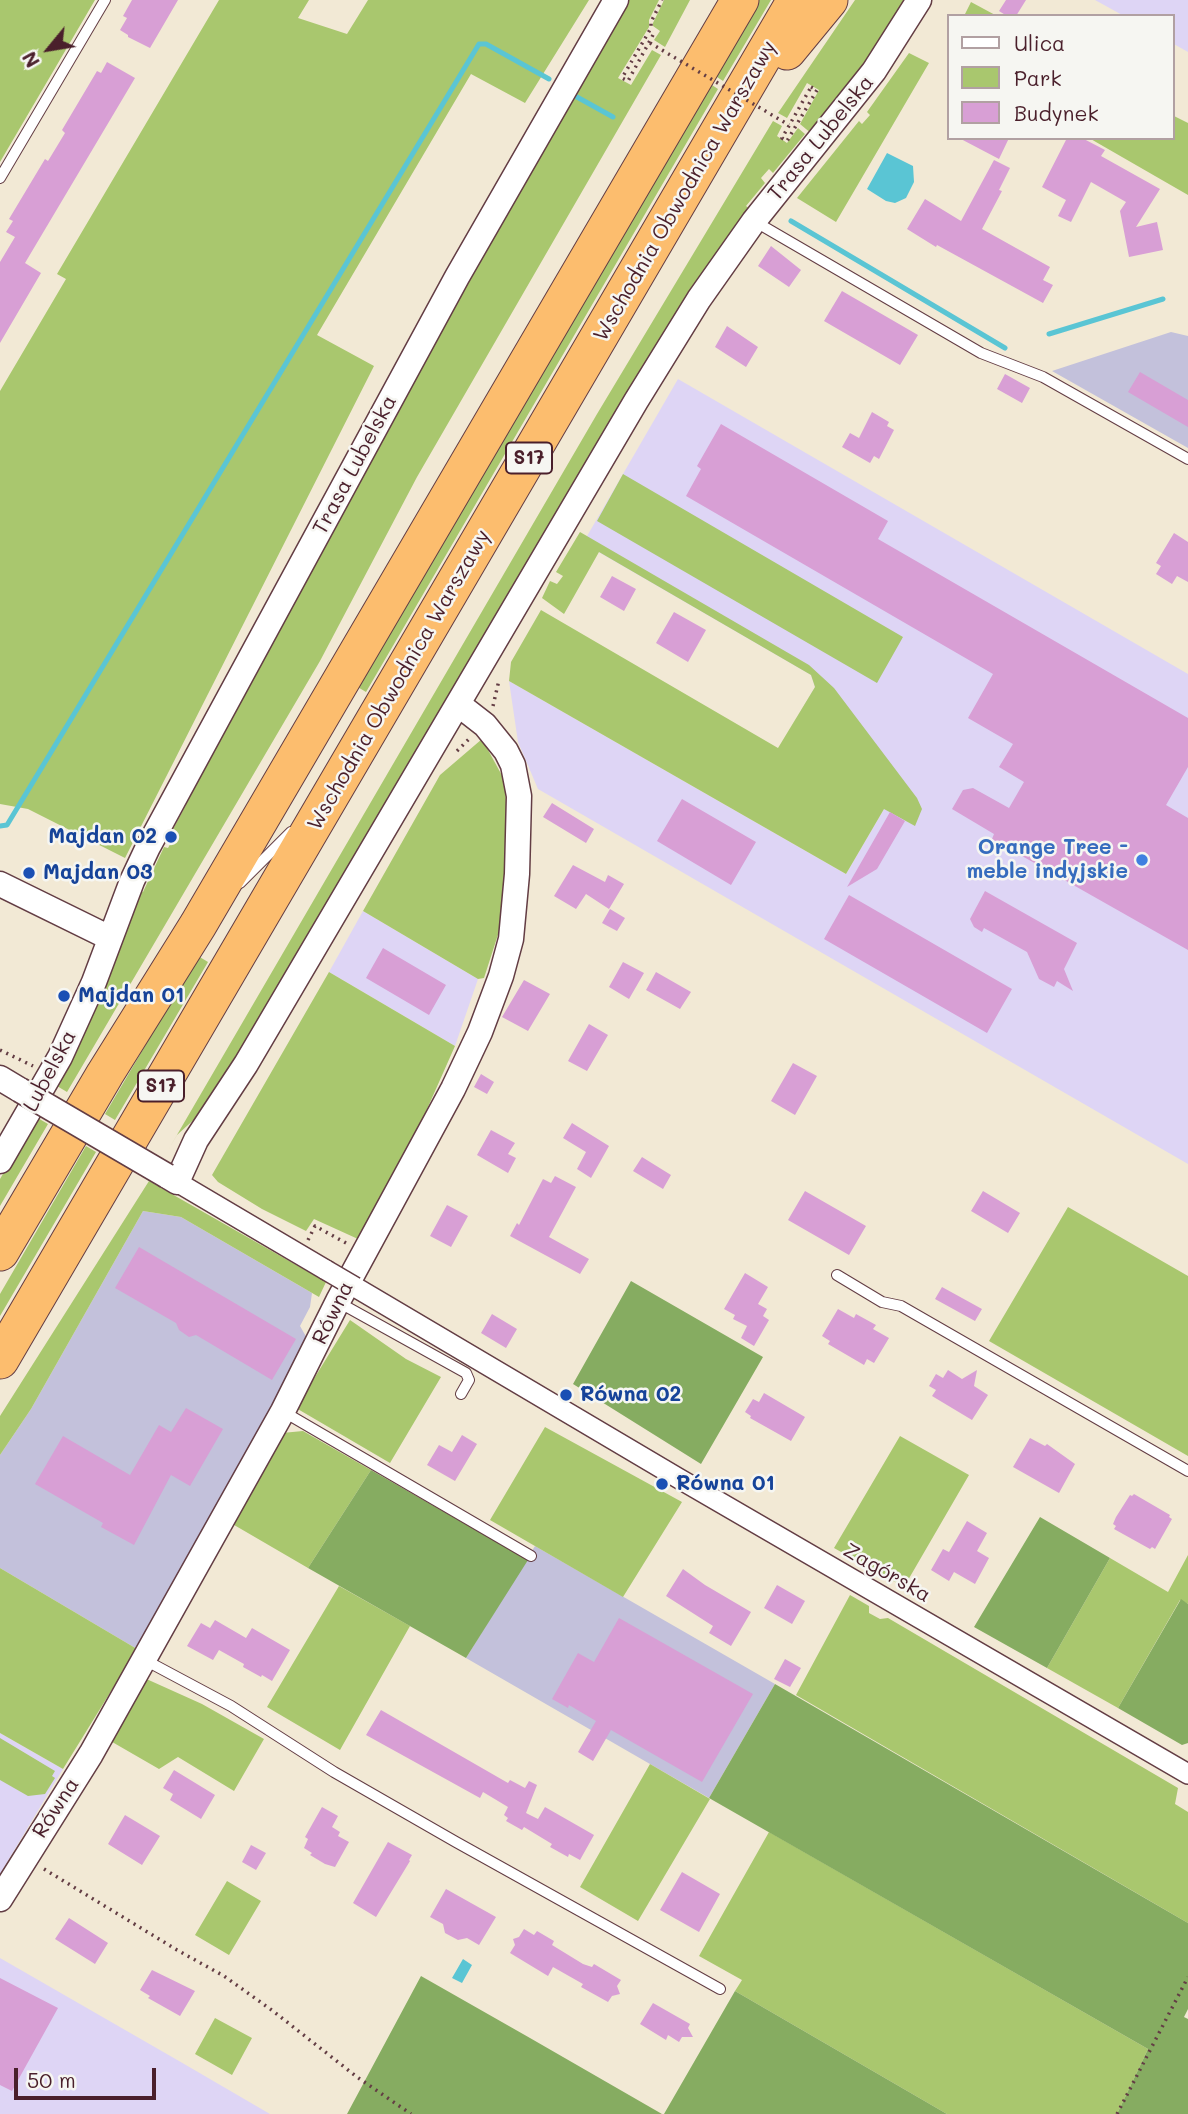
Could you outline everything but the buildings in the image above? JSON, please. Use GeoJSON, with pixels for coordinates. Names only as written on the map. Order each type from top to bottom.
{"type":"FeatureCollection","features":[{"type":"Feature","properties":{"kind":"highway","name":"S17"},"geometry":{"type":"LineString","coordinates":[[0,1252],[105,1074],[198,925],[740,0]]}},
{"type":"Feature","properties":{"kind":"highway","name":"Wschodnia Obwodnica Warszawy"},"geometry":{"type":"LineString","coordinates":[[0,1360],[796,0]]}},
{"type":"Feature","properties":{"kind":"highway"},"geometry":{"type":"LineString","coordinates":[[722,129],[829,0]]}},
{"type":"Feature","properties":{"kind":"street","name":"Trasa Lubelska"},"geometry":{"type":"LineString","coordinates":[[110,938],[132,881],[176,796],[493,212],[616,0]]}},
{"type":"Feature","properties":{"kind":"street","name":"Trasa Lubelska"},"geometry":{"type":"LineString","coordinates":[[172,1179],[246,1064],[652,374],[699,299],[754,221],[874,71],[919,0]]}},
{"type":"Feature","properties":{"kind":"street","name":"Równa"},"geometry":{"type":"LineString","coordinates":[[0,1899],[91,1754],[283,1411],[453,1089],[480,1032],[501,976],[511,939],[517,874],[519,796],[513,765],[506,751],[485,725],[458,704]]}},
{"type":"Feature","properties":{"kind":"street"},"geometry":{"type":"LineString","coordinates":[[0,884],[110,938]]}},
{"type":"Feature","properties":{"kind":"street","name":"Lubelska"},"geometry":{"type":"LineString","coordinates":[[0,1161],[60,1057],[110,938]]}},
{"type":"Feature","properties":{"kind":"street"},"geometry":{"type":"LineString","coordinates":[[10,1084],[172,1179]]}},
{"type":"Feature","properties":{"kind":"street","name":"Zagórska"},"geometry":{"type":"LineString","coordinates":[[172,1179],[326,1270],[346,1294],[564,1410],[1188,1774]]}},
{"type":"Feature","properties":{"kind":"lane"},"geometry":{"type":"LineString","coordinates":[[0,178],[105,0]]}},
{"type":"Feature","properties":{"kind":"lane"},"geometry":{"type":"LineString","coordinates":[[754,221],[981,353],[1043,377],[1188,459]]}},
{"type":"Feature","properties":{"kind":"lane"},"geometry":{"type":"LineString","coordinates":[[235,888],[337,787]]}},
{"type":"Feature","properties":{"kind":"lane"},"geometry":{"type":"LineString","coordinates":[[198,925],[225,898]]}},
{"type":"Feature","properties":{"kind":"lane"},"geometry":{"type":"LineString","coordinates":[[837,1275],[882,1302],[901,1306],[1188,1471]]}},
{"type":"Feature","properties":{"kind":"lane"},"geometry":{"type":"LineString","coordinates":[[346,1294],[466,1373],[469,1380],[461,1394]]}},
{"type":"Feature","properties":{"kind":"lane"},"geometry":{"type":"LineString","coordinates":[[283,1411],[531,1556]]}},
{"type":"Feature","properties":{"kind":"lane"},"geometry":{"type":"LineString","coordinates":[[143,1659],[231,1706],[334,1772],[456,1842],[720,1989]]}},
{"type":"Feature","properties":{"kind":"path"},"geometry":{"type":"LineString","coordinates":[[653,35],[628,81],[622,78],[652,28],[651,22],[662,0]]}},
{"type":"Feature","properties":{"kind":"path"},"geometry":{"type":"LineString","coordinates":[[650,43],[789,125]]}},
{"type":"Feature","properties":{"kind":"path"},"geometry":{"type":"LineString","coordinates":[[811,87],[817,90],[788,141],[782,138],[789,125],[811,87]]}},
{"type":"Feature","properties":{"kind":"path"},"geometry":{"type":"LineString","coordinates":[[456,751],[491,718],[500,674]]}},
{"type":"Feature","properties":{"kind":"path"},"geometry":{"type":"LineString","coordinates":[[0,1049],[38,1069]]}},
{"type":"Feature","properties":{"kind":"path"},"geometry":{"type":"LineString","coordinates":[[311,1234],[315,1226],[344,1241]]}},
{"type":"Feature","properties":{"kind":"path"},"geometry":{"type":"LineString","coordinates":[[307,1240],[317,1245]]}},
{"type":"Feature","properties":{"kind":"path"},"geometry":{"type":"LineString","coordinates":[[37,1864],[224,1976],[357,2077],[411,2114]]}},
{"type":"Feature","properties":{"kind":"path"},"geometry":{"type":"LineString","coordinates":[[1117,2114],[1188,1977]]}},
{"type":"Feature","properties":{"kind":"shaded area"},"geometry":{"type":"Polygon","coordinates":[[[1095,0],[1188,0],[1188,52],[1174,44],[1174,14],[1120,14],[1095,0]]]}},
{"type":"Feature","properties":{"kind":"shaded area"},"geometry":{"type":"Polygon","coordinates":[[[1171,332],[1188,336],[1188,448],[1052,371],[1171,332]]]}},
{"type":"Feature","properties":{"kind":"shaded area"},"geometry":{"type":"Polygon","coordinates":[[[678,379],[1188,674],[1188,1164],[538,789],[518,742],[509,681],[846,874],[884,809],[779,748],[815,687],[811,675],[583,543],[678,379]]]}},
{"type":"Feature","properties":{"kind":"shaded area"},"geometry":{"type":"Polygon","coordinates":[[[363,911],[478,979],[455,1046],[329,972],[363,911]]]}},
{"type":"Feature","properties":{"kind":"shaded area"},"geometry":{"type":"Polygon","coordinates":[[[143,1211],[181,1217],[312,1293],[310,1307],[300,1326],[308,1340],[137,1649],[0,1568],[0,1455],[31,1409],[143,1211]]]}},
{"type":"Feature","properties":{"kind":"shaded area"},"geometry":{"type":"Polygon","coordinates":[[[535,1546],[775,1684],[709,1798],[466,1658],[535,1546]]]}},
{"type":"Feature","properties":{"kind":"shaded area"},"geometry":{"type":"Polygon","coordinates":[[[0,1733],[63,1769],[0,1874],[0,1733]]]}},
{"type":"Feature","properties":{"kind":"shaded area"},"geometry":{"type":"Polygon","coordinates":[[[0,1958],[179,2061],[270,2114],[0,2114],[0,1958]]]}},
{"type":"Feature","properties":{"kind":"green space"},"geometry":{"type":"Polygon","coordinates":[[[0,0],[95,0],[0,162],[0,0]]]}},
{"type":"Feature","properties":{"kind":"green space"},"geometry":{"type":"Polygon","coordinates":[[[219,0],[309,0],[298,18],[347,34],[368,0],[589,0],[525,103],[471,74],[317,335],[374,366],[125,858],[28,809],[0,804],[0,391],[66,279],[57,274],[219,0]]]}},
{"type":"Feature","properties":{"kind":"green space"},"geometry":{"type":"Polygon","coordinates":[[[626,0],[659,0],[649,20],[649,27],[618,78],[631,85],[652,50],[661,55],[417,477],[320,661],[67,1092],[57,1086],[138,890],[143,892],[164,847],[168,848],[176,834],[172,831],[186,805],[182,802],[400,401],[626,0]]]}},
{"type":"Feature","properties":{"kind":"green space"},"geometry":{"type":"Polygon","coordinates":[[[664,0],[690,0],[665,47],[654,40],[660,31],[653,26],[664,0]]]}},
{"type":"Feature","properties":{"kind":"green space"},"geometry":{"type":"Polygon","coordinates":[[[759,0],[771,0],[723,81],[714,75],[759,0]]]}},
{"type":"Feature","properties":{"kind":"green space"},"geometry":{"type":"Polygon","coordinates":[[[855,0],[906,0],[858,74],[812,134],[800,124],[819,90],[807,83],[787,118],[778,113],[855,0]]]}},
{"type":"Feature","properties":{"kind":"green space"},"geometry":{"type":"Polygon","coordinates":[[[971,2],[993,14],[965,14],[971,2]]]}},
{"type":"Feature","properties":{"kind":"green space"},"geometry":{"type":"Polygon","coordinates":[[[909,53],[929,63],[836,222],[797,198],[859,121],[862,124],[870,115],[867,112],[909,53]]]}},
{"type":"Feature","properties":{"kind":"green space"},"geometry":{"type":"Polygon","coordinates":[[[709,83],[718,89],[366,692],[356,686],[709,83]]]}},
{"type":"Feature","properties":{"kind":"green space"},"geometry":{"type":"Polygon","coordinates":[[[1174,116],[1188,123],[1188,195],[1092,140],[1174,140],[1174,116]]]}},
{"type":"Feature","properties":{"kind":"green space"},"geometry":{"type":"Polygon","coordinates":[[[773,121],[782,126],[777,136],[787,143],[798,128],[805,134],[773,173],[769,169],[761,178],[765,183],[746,206],[751,210],[235,1059],[199,1115],[177,1135],[167,1152],[597,414],[773,121]]]}},
{"type":"Feature","properties":{"kind":"green space"},"geometry":{"type":"Polygon","coordinates":[[[623,474],[903,637],[877,683],[597,521],[623,474]]]}},
{"type":"Feature","properties":{"kind":"green space"},"geometry":{"type":"Polygon","coordinates":[[[580,532],[809,665],[834,688],[917,798],[922,809],[915,826],[884,809],[846,874],[509,681],[511,662],[541,610],[778,748],[815,687],[811,675],[599,552],[564,614],[542,598],[550,581],[557,584],[563,576],[556,572],[580,532]]]}},
{"type":"Feature","properties":{"kind":"green space"},"geometry":{"type":"Polygon","coordinates":[[[482,739],[505,781],[508,851],[504,916],[484,978],[478,979],[363,911],[440,775],[482,739]]]}},
{"type":"Feature","properties":{"kind":"green space"},"geometry":{"type":"Polygon","coordinates":[[[198,956],[208,962],[115,1120],[105,1114],[198,956]]]}},
{"type":"Feature","properties":{"kind":"green space"},"geometry":{"type":"Polygon","coordinates":[[[329,972],[455,1046],[408,1152],[358,1239],[314,1219],[306,1231],[262,1209],[218,1182],[212,1175],[329,972]]]}},
{"type":"Feature","properties":{"kind":"green space"},"geometry":{"type":"Polygon","coordinates":[[[36,1117],[48,1124],[0,1206],[0,1179],[36,1117]]]}},
{"type":"Feature","properties":{"kind":"green space"},"geometry":{"type":"Polygon","coordinates":[[[86,1146],[96,1152],[0,1316],[0,1294],[86,1146]]]}},
{"type":"Feature","properties":{"kind":"green space"},"geometry":{"type":"Polygon","coordinates":[[[149,1181],[326,1282],[319,1297],[181,1217],[143,1211],[31,1409],[0,1455],[0,1416],[149,1181]]]}},
{"type":"Feature","properties":{"kind":"green space"},"geometry":{"type":"Polygon","coordinates":[[[1068,1207],[1188,1276],[1188,1456],[989,1341],[1068,1207]]]}},
{"type":"Feature","properties":{"kind":"green space"},"geometry":{"type":"Polygon","coordinates":[[[631,1281],[763,1357],[701,1464],[573,1384],[631,1281]]]}},
{"type":"Feature","properties":{"kind":"green space"},"geometry":{"type":"Polygon","coordinates":[[[350,1320],[406,1359],[441,1377],[390,1463],[296,1408],[350,1320]]]}},
{"type":"Feature","properties":{"kind":"green space"},"geometry":{"type":"Polygon","coordinates":[[[545,1427],[682,1502],[623,1597],[490,1520],[545,1427]]]}},
{"type":"Feature","properties":{"kind":"green space"},"geometry":{"type":"Polygon","coordinates":[[[303,1431],[371,1470],[308,1568],[229,1522],[282,1433],[303,1431]]]}},
{"type":"Feature","properties":{"kind":"green space"},"geometry":{"type":"Polygon","coordinates":[[[900,1436],[969,1475],[904,1587],[834,1548],[900,1436]]]}},
{"type":"Feature","properties":{"kind":"green space"},"geometry":{"type":"Polygon","coordinates":[[[371,1470],[528,1560],[466,1658],[308,1568],[371,1470]]]}},
{"type":"Feature","properties":{"kind":"green space"},"geometry":{"type":"Polygon","coordinates":[[[1040,1517],[1110,1558],[1047,1668],[974,1627],[1040,1517]]]}},
{"type":"Feature","properties":{"kind":"green space"},"geometry":{"type":"Polygon","coordinates":[[[1188,1555],[1188,1604],[1180,1600],[1118,1708],[1047,1668],[1110,1558],[1168,1592],[1188,1555]]]}},
{"type":"Feature","properties":{"kind":"green space"},"geometry":{"type":"Polygon","coordinates":[[[0,1568],[137,1649],[63,1769],[0,1733],[0,1568]]]}},
{"type":"Feature","properties":{"kind":"green space"},"geometry":{"type":"Polygon","coordinates":[[[339,1586],[410,1626],[340,1750],[267,1707],[339,1586]]]}},
{"type":"Feature","properties":{"kind":"green space"},"geometry":{"type":"Polygon","coordinates":[[[850,1595],[869,1606],[869,1613],[880,1619],[888,1618],[1178,1788],[1175,1804],[1188,1812],[1188,1923],[796,1695],[850,1595]]]}},
{"type":"Feature","properties":{"kind":"green space"},"geometry":{"type":"Polygon","coordinates":[[[1181,1599],[1188,1604],[1188,1743],[1182,1745],[1118,1708],[1181,1599]]]}},
{"type":"Feature","properties":{"kind":"green space"},"geometry":{"type":"Polygon","coordinates":[[[142,1677],[202,1704],[264,1739],[234,1791],[178,1757],[159,1769],[107,1739],[142,1677]]]}},
{"type":"Feature","properties":{"kind":"green space"},"geometry":{"type":"Polygon","coordinates":[[[775,1684],[1188,1923],[1188,2009],[1184,2017],[1188,2019],[1188,2114],[1117,2114],[1148,2049],[709,1798],[775,1684]]]}},
{"type":"Feature","properties":{"kind":"green space"},"geometry":{"type":"Polygon","coordinates":[[[0,1738],[55,1771],[52,1776],[55,1778],[45,1794],[28,1796],[0,1780],[0,1738]]]}},
{"type":"Feature","properties":{"kind":"green space"},"geometry":{"type":"Polygon","coordinates":[[[650,1764],[710,1799],[638,1921],[580,1887],[650,1764]]]}},
{"type":"Feature","properties":{"kind":"green space"},"geometry":{"type":"Polygon","coordinates":[[[769,1832],[1148,2049],[1117,2114],[947,2114],[735,1991],[742,1980],[699,1956],[769,1832]]]}},
{"type":"Feature","properties":{"kind":"green space"},"geometry":{"type":"Polygon","coordinates":[[[227,1881],[261,1901],[229,1955],[195,1935],[227,1881]]]}},
{"type":"Feature","properties":{"kind":"green space"},"geometry":{"type":"Polygon","coordinates":[[[421,1976],[530,2038],[662,2114],[347,2114],[421,1976]]]}},
{"type":"Feature","properties":{"kind":"green space"},"geometry":{"type":"Polygon","coordinates":[[[735,1991],[947,2114],[664,2114],[735,1991]]]}},
{"type":"Feature","properties":{"kind":"green space"},"geometry":{"type":"Polygon","coordinates":[[[215,2018],[252,2038],[232,2075],[195,2054],[215,2018]]]}},
{"type":"Feature","properties":{"kind":"water"},"geometry":{"type":"Polygon","coordinates":[[[887,153],[913,166],[914,182],[906,198],[895,203],[886,201],[867,189],[887,153]]]}},
{"type":"Feature","properties":{"kind":"water"},"geometry":{"type":"Polygon","coordinates":[[[463,1959],[472,1965],[462,1983],[452,1978],[463,1959]]]}},
{"type":"Feature","properties":{"kind":"waterway"},"geometry":{"type":"LineString","coordinates":[[0,826],[7,825],[479,44],[486,44],[549,79]]}},
{"type":"Feature","properties":{"kind":"waterway"},"geometry":{"type":"LineString","coordinates":[[577,97],[613,117]]}},
{"type":"Feature","properties":{"kind":"waterway"},"geometry":{"type":"LineString","coordinates":[[791,221],[1005,348]]}},
{"type":"Feature","properties":{"kind":"waterway"},"geometry":{"type":"LineString","coordinates":[[1049,334],[1163,299]]}},
{"type":"Feature","properties":{"kind":"place","name":"Majdan 02"},"geometry":{"type":"Point","coordinates":[171,837]}},
{"type":"Feature","properties":{"kind":"place","name":"Orange Tree - meble indyjskie"},"geometry":{"type":"Point","coordinates":[1142,860]}},
{"type":"Feature","properties":{"kind":"place","name":"Majdan 03"},"geometry":{"type":"Point","coordinates":[29,873]}},
{"type":"Feature","properties":{"kind":"place","name":"Majdan 01"},"geometry":{"type":"Point","coordinates":[64,996]}},
{"type":"Feature","properties":{"kind":"place","name":"Równa 02"},"geometry":{"type":"Point","coordinates":[566,1395]}},
{"type":"Feature","properties":{"kind":"place","name":"Równa 01"},"geometry":{"type":"Point","coordinates":[662,1484]}}]}
